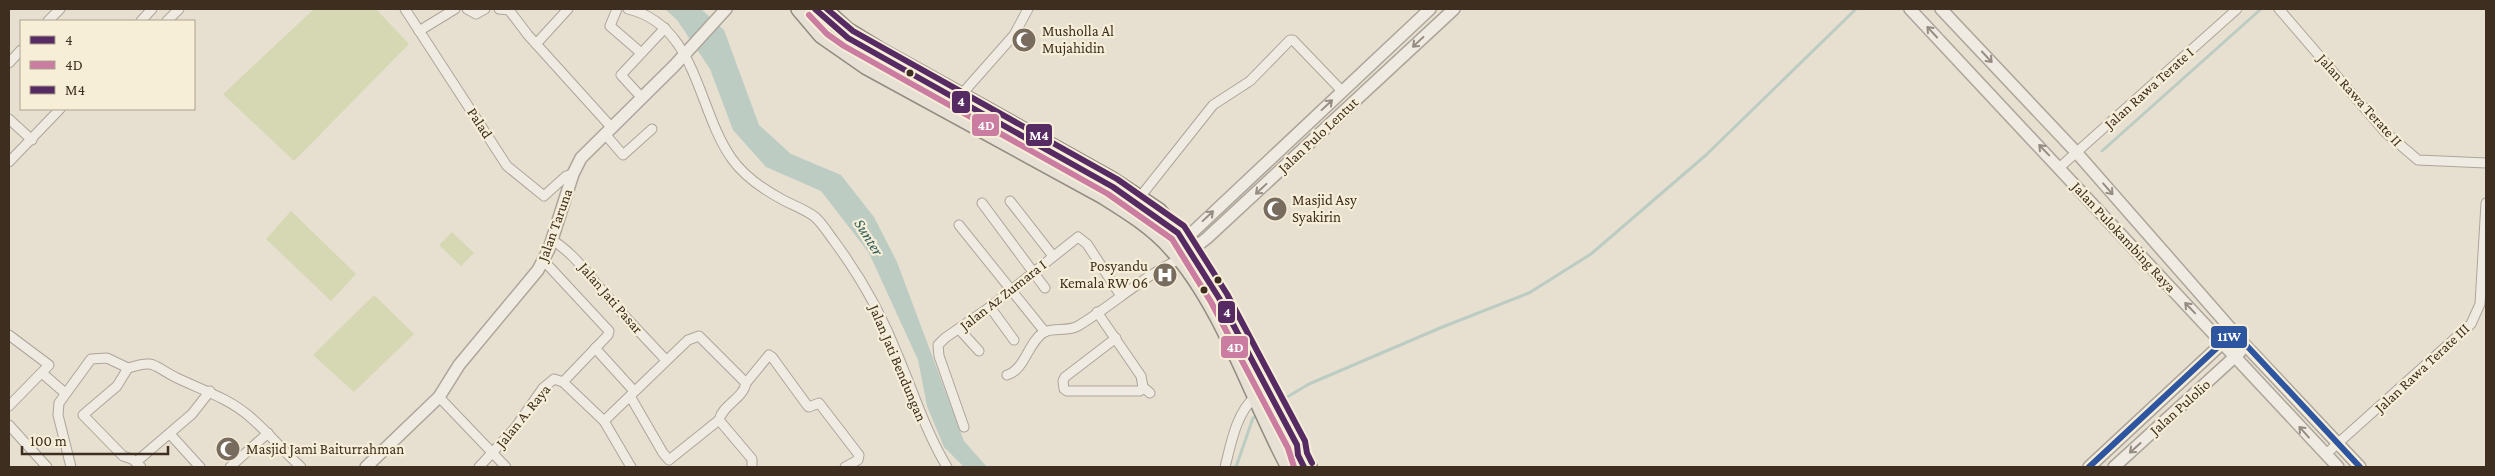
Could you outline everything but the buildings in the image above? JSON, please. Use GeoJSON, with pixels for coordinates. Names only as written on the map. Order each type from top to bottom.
{"type":"FeatureCollection","features":[{"type":"Feature","properties":{"kind":"main road"},"geometry":{"type":"LineString","coordinates":[[800,9],[821,35],[867,67],[1102,196],[1134,216],[1180,253],[1219,298],[1260,397],[1274,420],[1309,467]]}},
{"type":"Feature","properties":{"kind":"main road"},"geometry":{"type":"LineString","coordinates":[[824,9],[847,30],[1140,197],[1159,211],[1180,253]]}},
{"type":"Feature","properties":{"kind":"main road"},"geometry":{"type":"LineString","coordinates":[[1274,420],[1289,467]]}},
{"type":"Feature","properties":{"kind":"street"},"geometry":{"type":"LineString","coordinates":[[49,20],[60,9]]}},
{"type":"Feature","properties":{"kind":"street"},"geometry":{"type":"LineString","coordinates":[[168,20],[179,9]]}},
{"type":"Feature","properties":{"kind":"street","name":"Palad"},"geometry":{"type":"LineString","coordinates":[[405,9],[507,166],[544,196],[566,176],[573,174]]}},
{"type":"Feature","properties":{"kind":"street"},"geometry":{"type":"LineString","coordinates":[[419,31],[455,9]]}},
{"type":"Feature","properties":{"kind":"street"},"geometry":{"type":"LineString","coordinates":[[467,9],[476,14],[484,9]]}},
{"type":"Feature","properties":{"kind":"street"},"geometry":{"type":"LineString","coordinates":[[499,9],[510,10],[608,131],[624,155],[652,129]]}},
{"type":"Feature","properties":{"kind":"street"},"geometry":{"type":"LineString","coordinates":[[536,44],[568,9]]}},
{"type":"Feature","properties":{"kind":"street"},"geometry":{"type":"LineString","coordinates":[[617,9],[610,26],[640,52]]}},
{"type":"Feature","properties":{"kind":"street"},"geometry":{"type":"LineString","coordinates":[[628,9],[654,18],[665,28],[640,52],[621,75],[642,98]]}},
{"type":"Feature","properties":{"kind":"street"},"geometry":{"type":"LineString","coordinates":[[961,96],[1014,36],[1028,9]]}},
{"type":"Feature","properties":{"kind":"street","name":"Jalan Pulo Lentut"},"geometry":{"type":"LineString","coordinates":[[1180,253],[1342,91],[1430,9]]}},
{"type":"Feature","properties":{"kind":"street","name":"Jalan Pulo Lentut"},"geometry":{"type":"LineString","coordinates":[[1180,253],[1454,9]]}},
{"type":"Feature","properties":{"kind":"street","name":"Jalan Pulokambing Raya"},"geometry":{"type":"LineString","coordinates":[[1910,9],[2060,167],[2122,237],[2223,342],[2338,467]]}},
{"type":"Feature","properties":{"kind":"street","name":"Jalan Pulokambing Raya"},"geometry":{"type":"LineString","coordinates":[[1942,9],[2076,152],[2246,346],[2360,467]]}},
{"type":"Feature","properties":{"kind":"street","name":"Jalan Rawa Terate I"},"geometry":{"type":"LineString","coordinates":[[2060,167],[2238,9]]}},
{"type":"Feature","properties":{"kind":"street","name":"Jalan Rawa Terate II"},"geometry":{"type":"LineString","coordinates":[[2280,9],[2385,132],[2418,160],[2486,163]]}},
{"type":"Feature","properties":{"kind":"street","name":"Jalan Taruna"},"geometry":{"type":"LineString","coordinates":[[366,467],[439,397],[459,364],[514,300],[544,261],[573,174],[582,158],[686,53],[719,13]]}},
{"type":"Feature","properties":{"kind":"street","name":"Jalan Jati Bendungan"},"geometry":{"type":"LineString","coordinates":[[665,28],[686,53],[722,142],[732,159],[748,176],[770,192],[814,217],[847,260],[876,307],[898,355],[927,432],[947,467]]}},
{"type":"Feature","properties":{"kind":"street"},"geometry":{"type":"LineString","coordinates":[[1140,197],[1213,105],[1250,81],[1290,40],[1296,43],[1342,91]]}},
{"type":"Feature","properties":{"kind":"street"},"geometry":{"type":"LineString","coordinates":[[9,63],[20,51]]}},
{"type":"Feature","properties":{"kind":"street"},"geometry":{"type":"LineString","coordinates":[[9,162],[59,110]]}},
{"type":"Feature","properties":{"kind":"street"},"geometry":{"type":"LineString","coordinates":[[9,119],[32,140]]}},
{"type":"Feature","properties":{"kind":"street"},"geometry":{"type":"LineString","coordinates":[[1010,201],[1053,256]]}},
{"type":"Feature","properties":{"kind":"street"},"geometry":{"type":"LineString","coordinates":[[982,203],[1045,288]]}},
{"type":"Feature","properties":{"kind":"street","name":"Jalan Rawa Terate III"},"geometry":{"type":"LineString","coordinates":[[2326,454],[2471,324],[2480,304],[2486,203]]}},
{"type":"Feature","properties":{"kind":"street"},"geometry":{"type":"LineString","coordinates":[[959,225],[1045,332]]}},
{"type":"Feature","properties":{"kind":"street","name":"Jalan Az Zumara I"},"geometry":{"type":"LineString","coordinates":[[964,427],[939,356],[938,348],[944,338],[990,307],[1053,256],[1080,238],[1093,253],[1121,296]]}},
{"type":"Feature","properties":{"kind":"street","name":"Jalan Jati Pasar"},"geometry":{"type":"LineString","coordinates":[[552,240],[584,267],[604,293],[666,360]]}},
{"type":"Feature","properties":{"kind":"street"},"geometry":{"type":"LineString","coordinates":[[1007,375],[1015,370],[1032,344],[1045,332],[1077,327],[1180,253]]}},
{"type":"Feature","properties":{"kind":"street"},"geometry":{"type":"LineString","coordinates":[[544,261],[609,333],[563,382]]}},
{"type":"Feature","properties":{"kind":"street"},"geometry":{"type":"LineString","coordinates":[[990,307],[1014,340]]}},
{"type":"Feature","properties":{"kind":"street"},"geometry":{"type":"LineString","coordinates":[[1097,312],[1116,338],[1134,364],[1147,390],[1137,392],[1084,392],[1067,390],[1063,385],[1064,377],[1116,338]]}},
{"type":"Feature","properties":{"kind":"street"},"geometry":{"type":"LineString","coordinates":[[959,329],[979,351]]}},
{"type":"Feature","properties":{"kind":"street","name":"Jalan Pulolio"},"geometry":{"type":"LineString","coordinates":[[2089,467],[2234,332]]}},
{"type":"Feature","properties":{"kind":"street"},"geometry":{"type":"LineString","coordinates":[[9,335],[49,365],[9,406]]}},
{"type":"Feature","properties":{"kind":"street"},"geometry":{"type":"LineString","coordinates":[[604,421],[688,340],[699,336],[746,383]]}},
{"type":"Feature","properties":{"kind":"street","name":"Jalan Pulolio"},"geometry":{"type":"LineString","coordinates":[[2114,467],[2246,346]]}},
{"type":"Feature","properties":{"kind":"street"},"geometry":{"type":"LineString","coordinates":[[595,348],[632,394],[663,453],[672,460],[719,420],[721,413],[742,392],[746,383],[764,358],[769,355],[806,405],[809,407],[819,403],[859,455],[858,460],[849,465]]}},
{"type":"Feature","properties":{"kind":"street"},"geometry":{"type":"LineString","coordinates":[[71,467],[58,415],[59,403],[91,359],[107,358],[128,368]]}},
{"type":"Feature","properties":{"kind":"street"},"geometry":{"type":"LineString","coordinates":[[210,391],[192,414],[139,465],[123,456],[83,415],[117,386],[128,368],[146,362],[153,363],[176,378],[210,391],[248,414],[302,467]]}},
{"type":"Feature","properties":{"kind":"street"},"geometry":{"type":"LineString","coordinates":[[42,372],[65,393]]}},
{"type":"Feature","properties":{"kind":"street","name":"Jalan A. Raya"},"geometry":{"type":"LineString","coordinates":[[479,467],[492,454],[547,384],[554,380],[563,382],[604,421],[631,467]]}},
{"type":"Feature","properties":{"kind":"street"},"geometry":{"type":"LineString","coordinates":[[439,397],[506,467]]}},
{"type":"Feature","properties":{"kind":"street"},"geometry":{"type":"LineString","coordinates":[[1225,467],[1234,434],[1244,408],[1260,397]]}},
{"type":"Feature","properties":{"kind":"street"},"geometry":{"type":"LineString","coordinates":[[719,420],[752,459],[752,467]]}},
{"type":"Feature","properties":{"kind":"street"},"geometry":{"type":"LineString","coordinates":[[9,424],[47,467]]}},
{"type":"Feature","properties":{"kind":"street"},"geometry":{"type":"LineString","coordinates":[[230,467],[268,433]]}},
{"type":"Feature","properties":{"kind":"street"},"geometry":{"type":"LineString","coordinates":[[170,434],[200,467]]}},
{"type":"Feature","properties":{"kind":"green space"},"geometry":{"type":"Polygon","coordinates":[[[314,9],[376,9],[409,44],[294,161],[223,94],[314,9]]]}},
{"type":"Feature","properties":{"kind":"green space"},"geometry":{"type":"Polygon","coordinates":[[[291,211],[356,274],[331,301],[266,239],[291,211]]]}},
{"type":"Feature","properties":{"kind":"green space"},"geometry":{"type":"Polygon","coordinates":[[[452,232],[474,253],[461,266],[439,245],[452,232]]]}},
{"type":"Feature","properties":{"kind":"green space"},"geometry":{"type":"Polygon","coordinates":[[[374,295],[414,334],[354,392],[313,355],[374,295]]]}},
{"type":"Feature","properties":{"kind":"water","name":"Sunter"},"geometry":{"type":"Polygon","coordinates":[[[665,9],[701,9],[724,30],[759,125],[791,154],[841,175],[874,217],[897,262],[964,441],[987,467],[964,467],[944,447],[927,406],[918,360],[869,253],[821,191],[766,167],[733,130],[710,69],[677,20],[665,9]]]}},
{"type":"Feature","properties":{"kind":"waterway"},"geometry":{"type":"LineString","coordinates":[[1277,403],[1309,384],[1440,328],[1529,293],[1591,254],[1706,155],[1856,9]]}},
{"type":"Feature","properties":{"kind":"waterway"},"geometry":{"type":"LineString","coordinates":[[2102,151],[2261,9]]}},
{"type":"Feature","properties":{"kind":"waterway"},"geometry":{"type":"LineString","coordinates":[[1236,467],[1253,418],[1259,414]]}},
{"type":"Feature","properties":{"kind":"transit line","name":"4"},"geometry":{"type":"LineString","coordinates":[[815,9],[848,38],[1113,187],[1178,233],[1219,298],[1297,445],[1298,455],[1304,467]]}},
{"type":"Feature","properties":{"kind":"transit line","name":"M4"},"geometry":{"type":"LineString","coordinates":[[827,9],[853,31],[1117,179],[1184,226],[1227,294],[1305,441],[1307,453],[1312,463]]}},
{"type":"Feature","properties":{"kind":"transit line","name":"4D"},"geometry":{"type":"LineString","coordinates":[[809,15],[827,34],[844,46],[1108,194],[1172,239],[1211,302],[1288,448],[1294,467]]}},
{"type":"Feature","properties":{"kind":"transit line","name":"11W"},"geometry":{"type":"LineString","coordinates":[[2089,467],[2234,332],[2360,467]]}},
{"type":"Feature","properties":{"kind":"place","name":"Musholla Al Mujahidin"},"geometry":{"type":"Point","coordinates":[1024,40]}},
{"type":"Feature","properties":{"kind":"place","name":"Masjid Asy Syakirin"},"geometry":{"type":"Point","coordinates":[1275,209]}},
{"type":"Feature","properties":{"kind":"place","name":"Posyandu Kemala RW 06"},"geometry":{"type":"Point","coordinates":[1165,275]}},
{"type":"Feature","properties":{"kind":"place","name":"Masjid Jami Baiturrahman"},"geometry":{"type":"Point","coordinates":[228,449]}}]}
